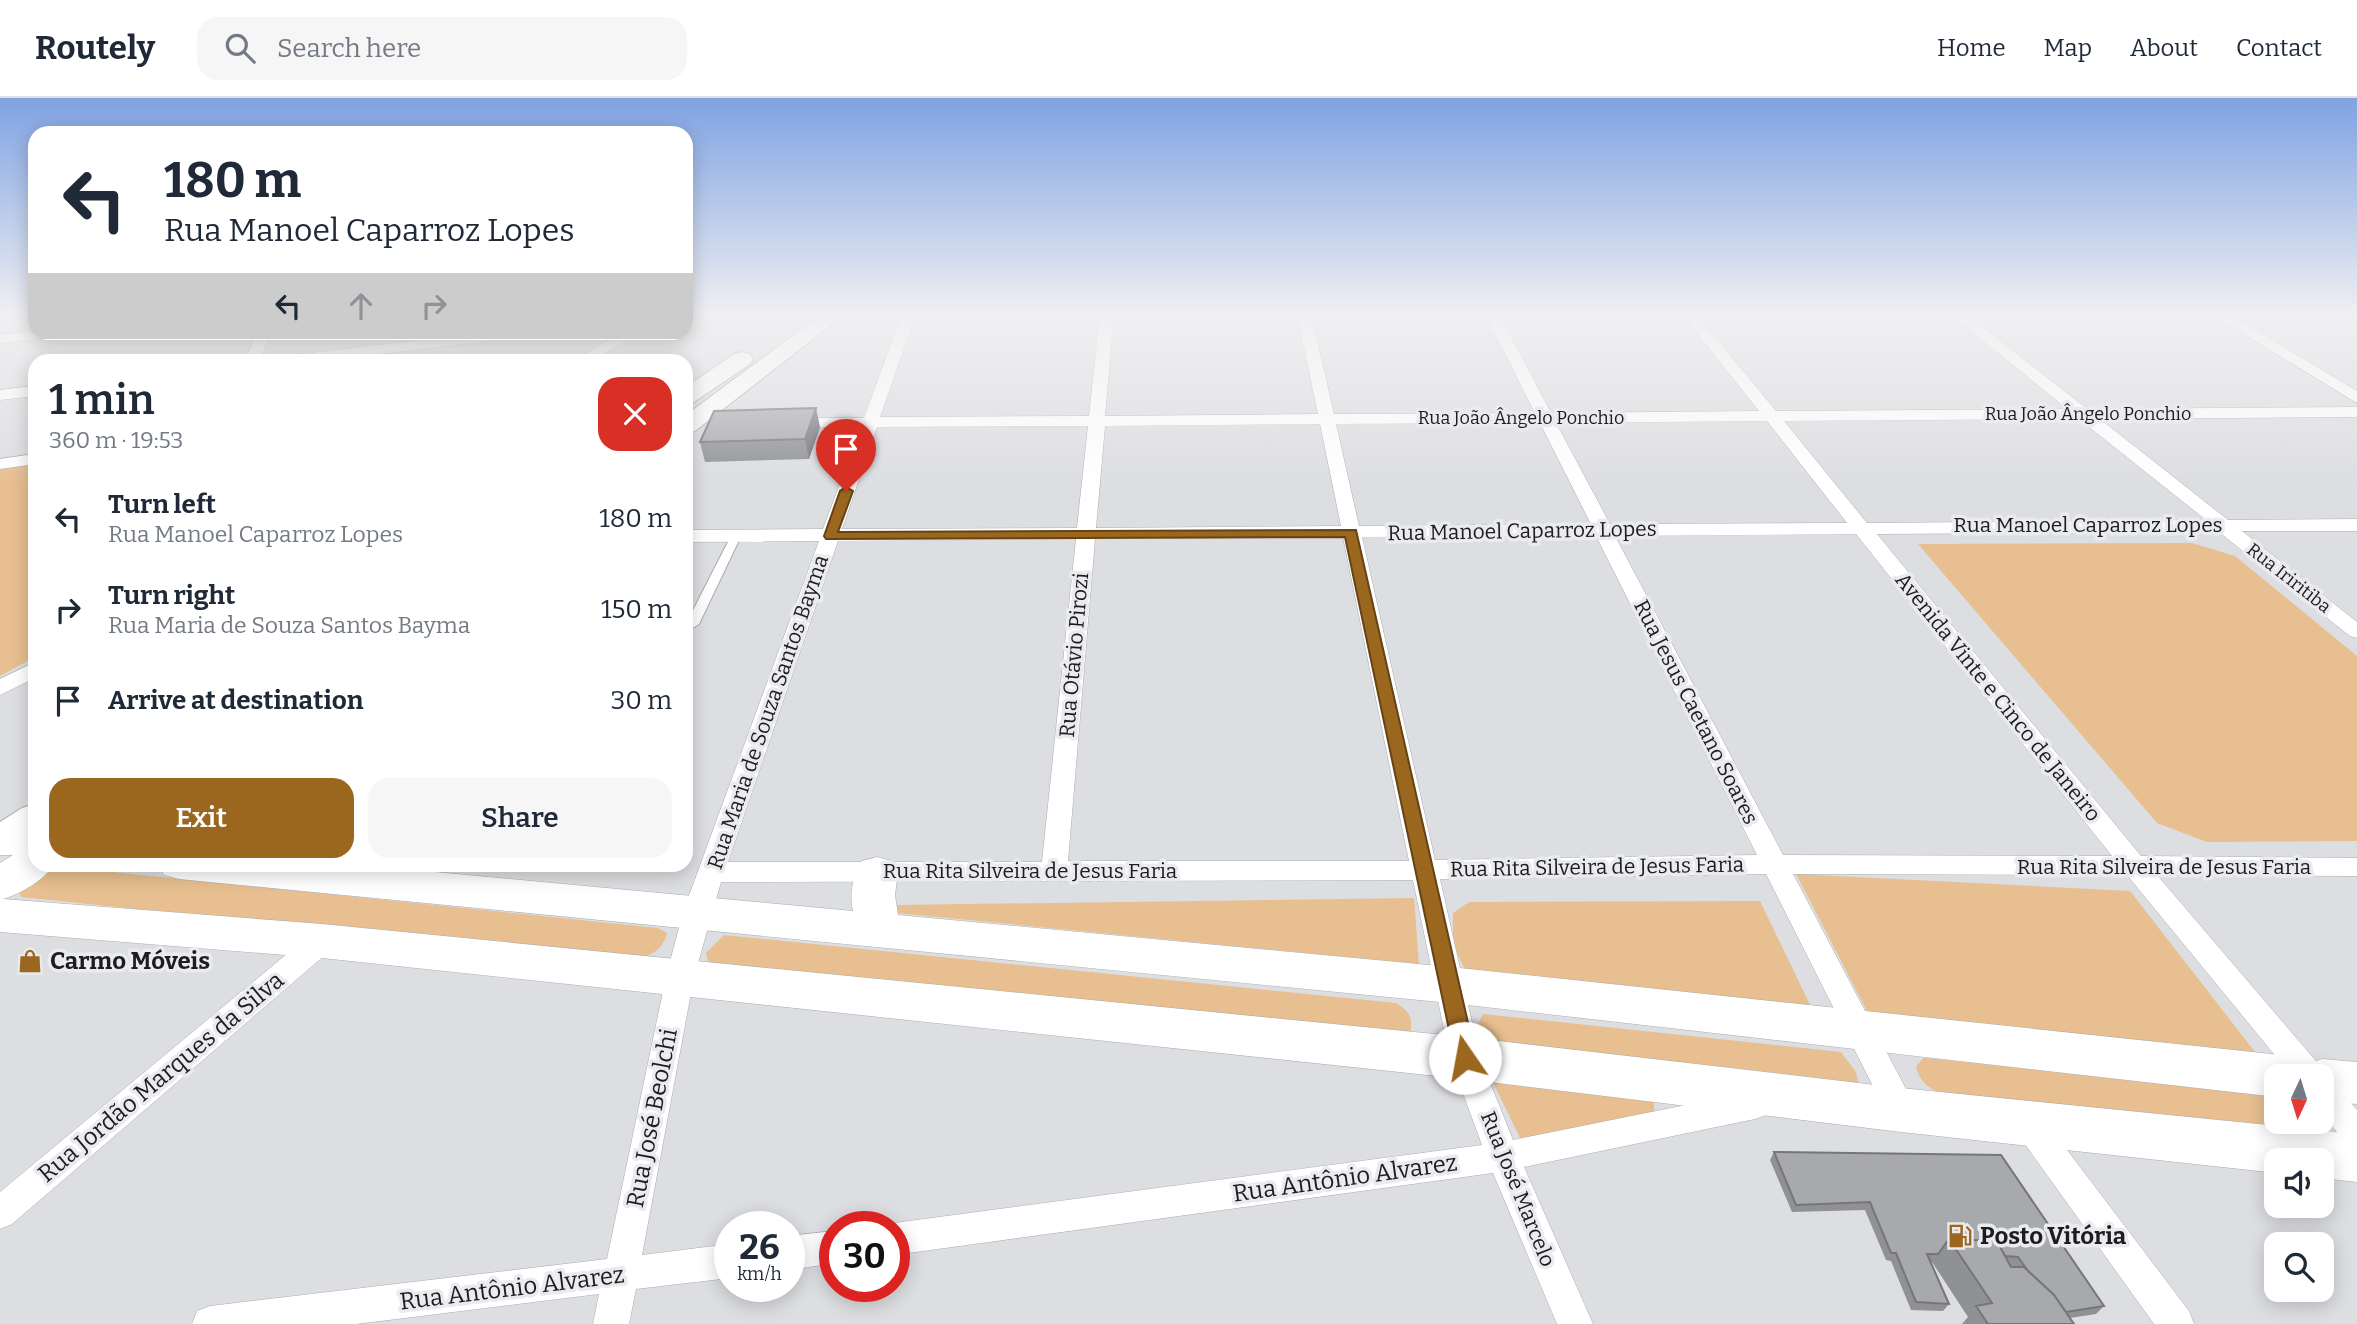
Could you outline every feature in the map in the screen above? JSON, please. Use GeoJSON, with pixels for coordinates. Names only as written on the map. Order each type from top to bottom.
{"type":"FeatureCollection","features":[{"type":"Feature","properties":{"kind":"main road"},"geometry":{"type":"LineString","coordinates":[[693,392],[724,371]]}},
{"type":"Feature","properties":{"kind":"main road"},"geometry":{"type":"LineString","coordinates":[[693,419],[757,371]]}},
{"type":"Feature","properties":{"kind":"main road"},"geometry":{"type":"LineString","coordinates":[[0,884],[22,841]]}},
{"type":"Feature","properties":{"kind":"main road"},"geometry":{"type":"LineString","coordinates":[[329,872],[704,892],[883,930],[1450,985],[2264,1074]]}},
{"type":"Feature","properties":{"kind":"main road"},"geometry":{"type":"LineString","coordinates":[[877,872],[872,889],[873,911],[883,930]]}},
{"type":"Feature","properties":{"kind":"main road"},"geometry":{"type":"LineString","coordinates":[[0,915],[322,942],[680,977],[1465,1058],[1792,1098],[2357,1158]]}},
{"type":"Feature","properties":{"kind":"main road"},"geometry":{"type":"LineString","coordinates":[[2334,1081],[2357,1083]]}},
{"type":"Feature","properties":{"kind":"street","name":"Rua Maria de Souza Santos Bayma"},"geometry":{"type":"LineString","coordinates":[[704,892],[889,371]]}},
{"type":"Feature","properties":{"kind":"street","name":"Rua Otávio Pirozi"},"geometry":{"type":"LineString","coordinates":[[1054,872],[1102,371]]}},
{"type":"Feature","properties":{"kind":"street","name":"Rua José Marcelo"},"geometry":{"type":"LineString","coordinates":[[1316,371],[1465,1058],[1503,1157],[1574,1324]]}},
{"type":"Feature","properties":{"kind":"street","name":"Rua Jesus Caetano Soares"},"geometry":{"type":"LineString","coordinates":[[1521,371],[1901,1110]]}},
{"type":"Feature","properties":{"kind":"street","name":"Avenida Vinte e Cinco de Janeiro"},"geometry":{"type":"LineString","coordinates":[[1736,371],[1859,527],[2300,1064]]}},
{"type":"Feature","properties":{"kind":"street","name":"Rua Iriritiba"},"geometry":{"type":"LineString","coordinates":[[2030,371],[2357,632]]}},
{"type":"Feature","properties":{"kind":"street"},"geometry":{"type":"LineString","coordinates":[[2313,371],[2357,398]]}},
{"type":"Feature","properties":{"kind":"street"},"geometry":{"type":"LineString","coordinates":[[0,395],[28,392]]}},
{"type":"Feature","properties":{"kind":"street","name":"Rua João Ângelo Ponchio"},"geometry":{"type":"LineString","coordinates":[[775,423],[2357,412]]}},
{"type":"Feature","properties":{"kind":"street"},"geometry":{"type":"LineString","coordinates":[[693,423],[720,422]]}},
{"type":"Feature","properties":{"kind":"street"},"geometry":{"type":"LineString","coordinates":[[0,464],[28,460]]}},
{"type":"Feature","properties":{"kind":"street","name":"Rua Manoel Caparroz Lopes"},"geometry":{"type":"LineString","coordinates":[[693,536],[2357,525]]}},
{"type":"Feature","properties":{"kind":"street"},"geometry":{"type":"LineString","coordinates":[[0,688],[28,672]]}},
{"type":"Feature","properties":{"kind":"street","name":"Rua Rita Silveira de Jesus Faria"},"geometry":{"type":"LineString","coordinates":[[704,892],[877,872],[1424,870],[1774,864],[2357,867]]}},
{"type":"Feature","properties":{"kind":"street","name":"Rua José Beolchi"},"geometry":{"type":"LineString","coordinates":[[611,1324],[680,977],[704,892]]}},
{"type":"Feature","properties":{"kind":"street","name":"Rua Jordão Marques da Silva"},"geometry":{"type":"LineString","coordinates":[[0,1213],[322,942]]}},
{"type":"Feature","properties":{"kind":"street","name":"Rua Antônio Alvarez"},"geometry":{"type":"LineString","coordinates":[[910,1237],[1503,1157],[1792,1098]]}},
{"type":"Feature","properties":{"kind":"street"},"geometry":{"type":"LineString","coordinates":[[2334,1105],[2357,1133]]}},
{"type":"Feature","properties":{"kind":"street"},"geometry":{"type":"LineString","coordinates":[[2028,1123],[2176,1324]]}},
{"type":"Feature","properties":{"kind":"street","name":"Rua Antônio Alvarez"},"geometry":{"type":"LineString","coordinates":[[210,1324],[714,1263]]}},
{"type":"Feature","properties":{"kind":"lane"},"geometry":{"type":"LineString","coordinates":[[693,624],[736,536]]}},
{"type":"Feature","properties":{"kind":"shaded area"},"geometry":{"type":"Polygon","coordinates":[[[28,463],[28,661],[0,676],[0,467],[28,463]]]}},
{"type":"Feature","properties":{"kind":"shaded area"},"geometry":{"type":"Polygon","coordinates":[[[2192,543],[2235,556],[2357,656],[2357,841],[2207,842],[2157,823],[1918,544],[2192,543]]]}},
{"type":"Feature","properties":{"kind":"shaded area"},"geometry":{"type":"Polygon","coordinates":[[[38,872],[112,872],[658,928],[667,933],[659,949],[633,961],[21,897],[18,889],[38,872]]]}},
{"type":"Feature","properties":{"kind":"shaded area"},"geometry":{"type":"Polygon","coordinates":[[[1796,874],[2130,891],[2255,1052],[1869,1015],[1796,874]]]}},
{"type":"Feature","properties":{"kind":"shaded area"},"geometry":{"type":"Polygon","coordinates":[[[1414,898],[1419,964],[897,913],[896,905],[1414,898]]]}},
{"type":"Feature","properties":{"kind":"shaded area"},"geometry":{"type":"Polygon","coordinates":[[[1760,901],[1813,1011],[1468,976],[1453,945],[1453,913],[1469,902],[1760,901]]]}},
{"type":"Feature","properties":{"kind":"shaded area"},"geometry":{"type":"Polygon","coordinates":[[[724,935],[1396,1003],[1408,1013],[1411,1029],[1410,1035],[709,964],[706,953],[724,935]]]}},
{"type":"Feature","properties":{"kind":"shaded area"},"geometry":{"type":"Polygon","coordinates":[[[1483,1014],[1841,1052],[1856,1072],[1860,1091],[1478,1039],[1476,1028],[1483,1014]]]}},
{"type":"Feature","properties":{"kind":"shaded area"},"geometry":{"type":"Polygon","coordinates":[[[1924,1058],[2262,1091],[2264,1134],[2322,1134],[2318,1140],[1970,1102],[1929,1087],[1923,1082],[1916,1066],[1924,1058]]]}},
{"type":"Feature","properties":{"kind":"shaded area"},"geometry":{"type":"Polygon","coordinates":[[[1486,1068],[1652,1088],[1656,1124],[1523,1144],[1486,1068]]]}},
{"type":"Feature","properties":{"kind":"building"},"geometry":{"type":"Polygon","coordinates":[[[816,408],[805,439],[700,442],[714,411],[816,408]]]}},
{"type":"Feature","properties":{"kind":"building","name":"Posto Vitória"},"geometry":{"type":"Polygon","coordinates":[[[1774,1152],[2001,1155],[2104,1306],[2066,1312],[2054,1295],[2028,1271],[2018,1257],[2005,1256],[1997,1241],[1949,1239],[1938,1254],[1927,1254],[1949,1304],[1916,1302],[1896,1253],[1891,1253],[1870,1202],[1796,1205],[1774,1152]]]}},
{"type":"Feature","properties":{"kind":"building"},"geometry":{"type":"Polygon","coordinates":[[[1949,1239],[1997,1241],[2011,1267],[2024,1267],[2054,1295],[2074,1324],[1988,1324],[1976,1306],[1992,1303],[1949,1239]]]}},
{"type":"Feature","properties":{"kind":"place","name":"Carmo Móveis"},"geometry":{"type":"Point","coordinates":[30,961]}},
{"type":"Feature","properties":{"kind":"place","name":"Posto Vitória"},"geometry":{"type":"Point","coordinates":[1960,1236]}},
{"type":"Feature","properties":{"kind":"route"},"geometry":{"type":"LineString","coordinates":[[846,491],[830,536],[1351,533],[1465,1058]]}}]}
